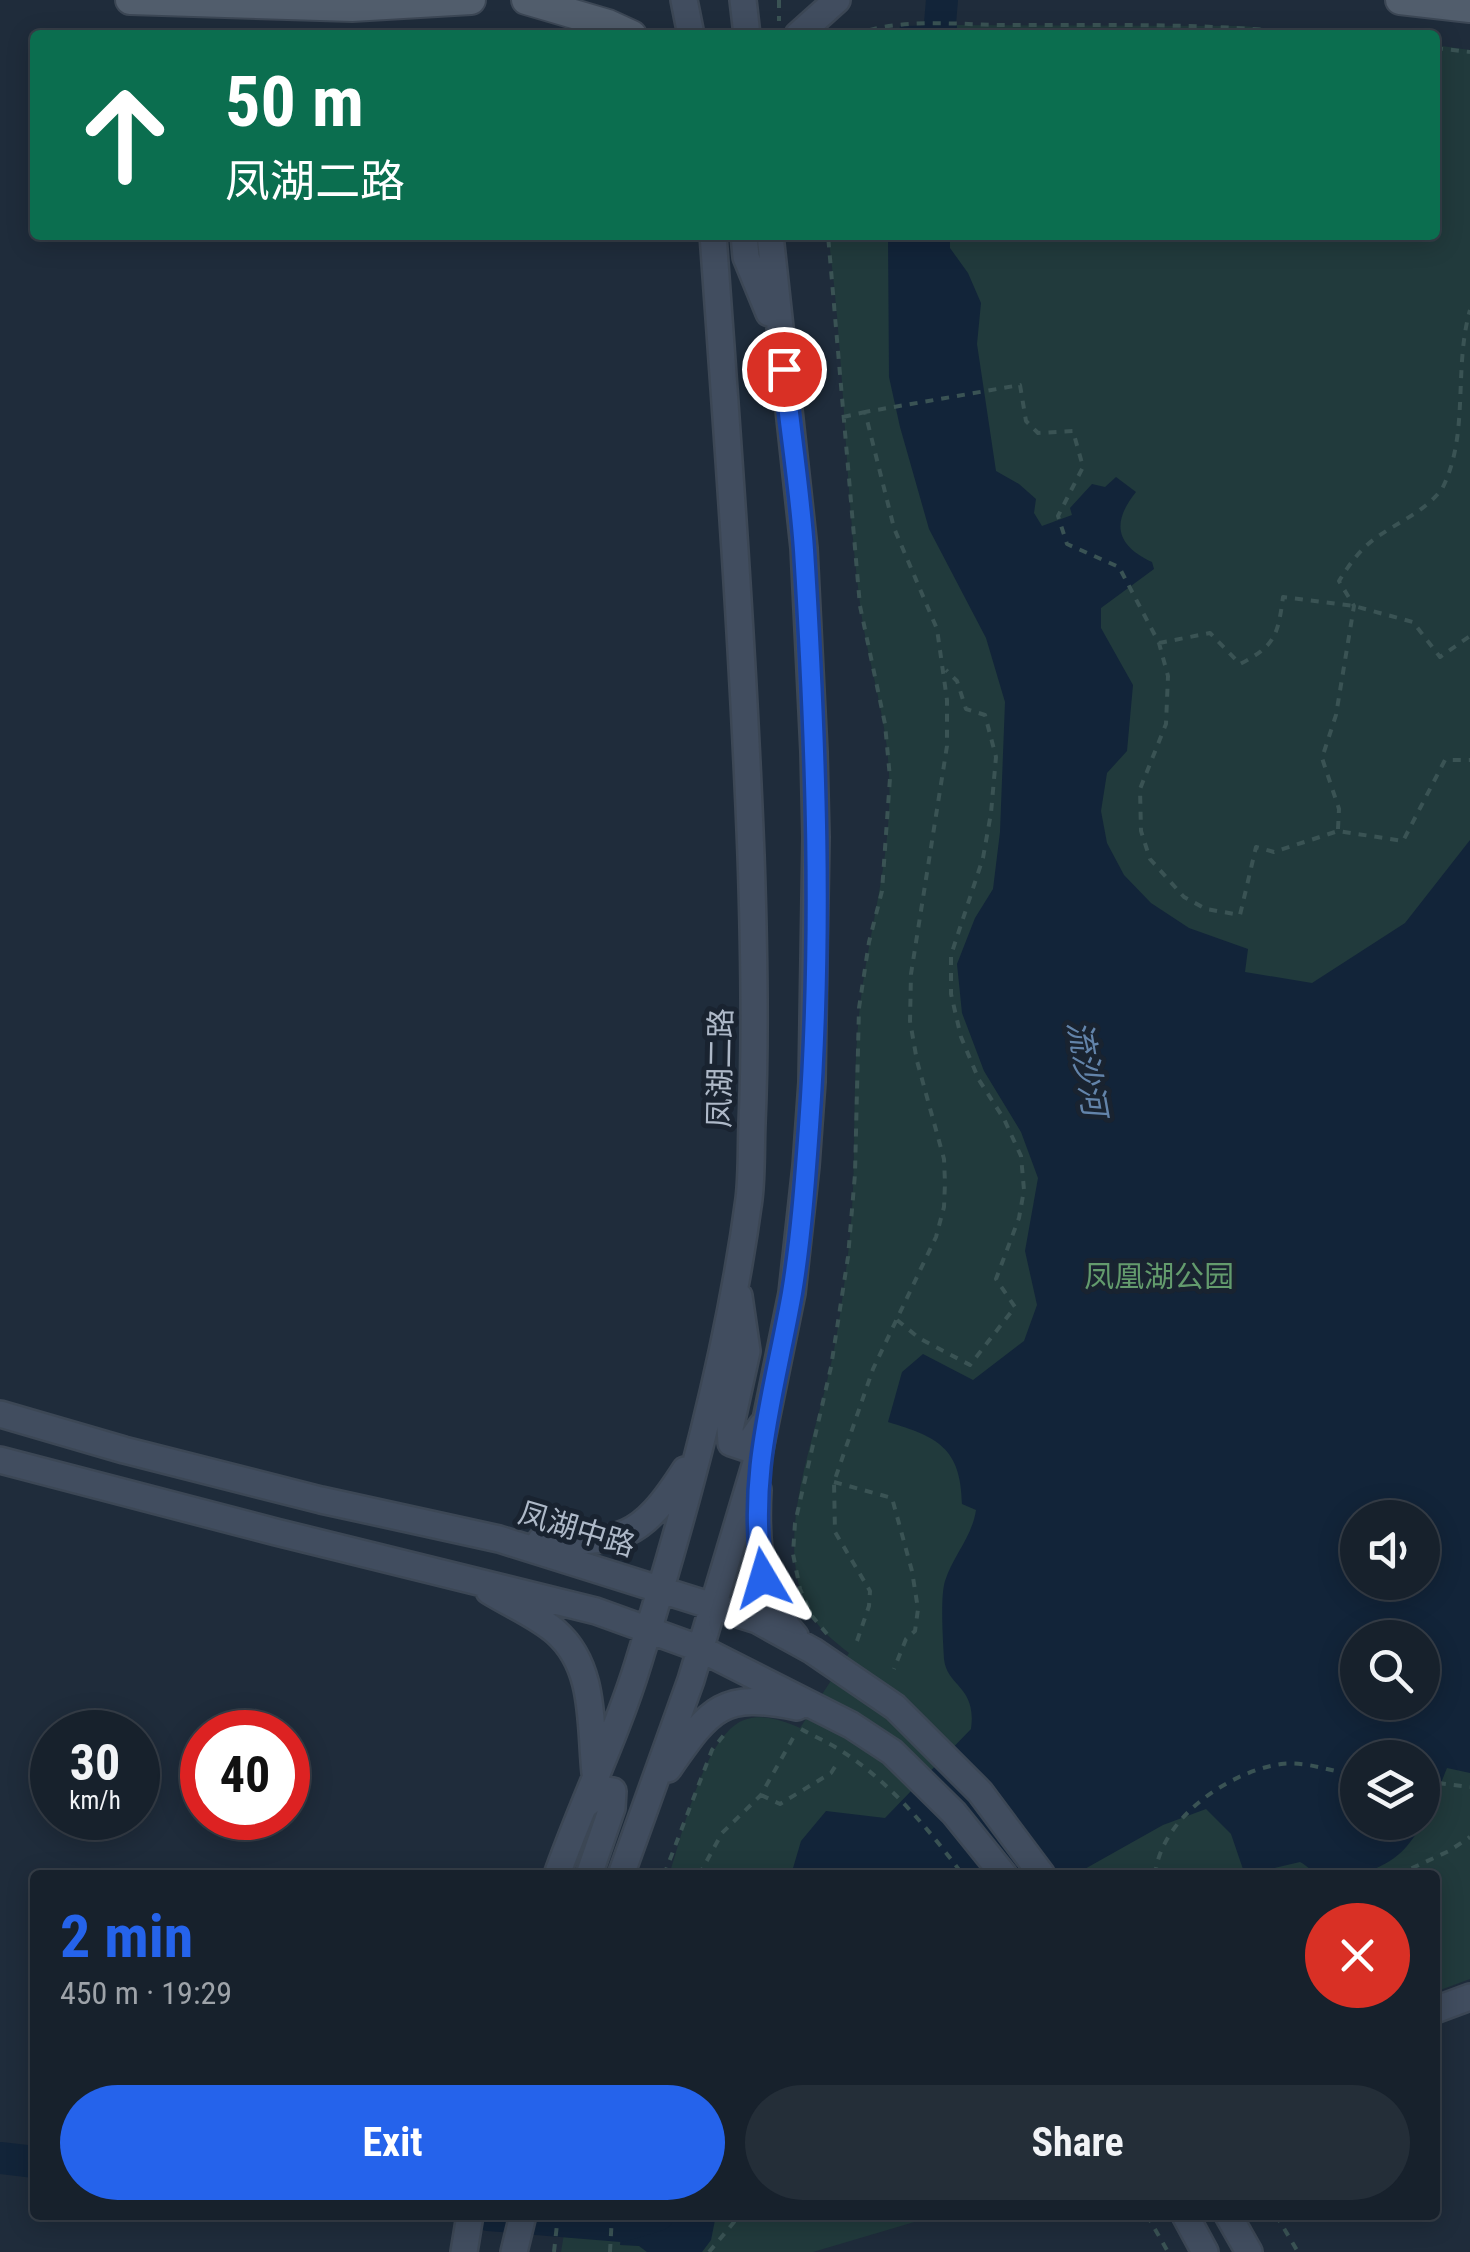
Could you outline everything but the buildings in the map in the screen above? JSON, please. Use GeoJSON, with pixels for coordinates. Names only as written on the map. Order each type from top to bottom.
{"type":"FeatureCollection","features":[{"type":"Feature","properties":{"kind":"main road"},"geometry":{"type":"LineString","coordinates":[[130,0],[341,3],[471,0]]}},
{"type":"Feature","properties":{"kind":"main road"},"geometry":{"type":"LineString","coordinates":[[526,0],[621,30]]}},
{"type":"Feature","properties":{"kind":"main road"},"geometry":{"type":"LineString","coordinates":[[1400,0],[1470,8]]}},
{"type":"Feature","properties":{"kind":"street"},"geometry":{"type":"LineString","coordinates":[[684,0],[690,30]]}},
{"type":"Feature","properties":{"kind":"street"},"geometry":{"type":"LineString","coordinates":[[743,0],[746,30]]}},
{"type":"Feature","properties":{"kind":"street"},"geometry":{"type":"LineString","coordinates":[[789,28],[837,0]]}},
{"type":"Feature","properties":{"kind":"street","name":"凤湖二路"},"geometry":{"type":"LineString","coordinates":[[560,1870],[639,1663],[699,1449],[749,1196],[754,931],[745,718],[713,240]]}},
{"type":"Feature","properties":{"kind":"street"},"geometry":{"type":"LineString","coordinates":[[744,240],[746,258],[781,341]]}},
{"type":"Feature","properties":{"kind":"street"},"geometry":{"type":"LineString","coordinates":[[623,1870],[701,1648],[760,1449],[794,1277],[806,1166],[812,1082],[816,837],[804,548],[771,240]]}},
{"type":"Feature","properties":{"kind":"street"},"geometry":{"type":"LineString","coordinates":[[736,1272],[748,1351],[730,1429],[731,1443],[746,1448],[768,1415]]}},
{"type":"Feature","properties":{"kind":"street","name":"凤湖中路"},"geometry":{"type":"LineString","coordinates":[[0,1414],[321,1500],[499,1539],[757,1620],[840,1668],[913,1724],[980,1792],[1038,1870]]}},
{"type":"Feature","properties":{"kind":"street"},"geometry":{"type":"LineString","coordinates":[[499,1539],[592,1542],[633,1531],[665,1501],[699,1449]]}},
{"type":"Feature","properties":{"kind":"street"},"geometry":{"type":"LineString","coordinates":[[760,1449],[756,1520],[763,1578],[790,1631],[802,1644],[840,1668]]}},
{"type":"Feature","properties":{"kind":"street"},"geometry":{"type":"LineString","coordinates":[[0,1460],[596,1610],[701,1648],[832,1714],[892,1752],[954,1813],[1000,1870]]}},
{"type":"Feature","properties":{"kind":"street"},"geometry":{"type":"LineString","coordinates":[[460,1576],[462,1530]]}},
{"type":"Feature","properties":{"kind":"street"},"geometry":{"type":"LineString","coordinates":[[460,1576],[555,1630],[570,1647],[589,1693],[596,1783]]}},
{"type":"Feature","properties":{"kind":"street"},"geometry":{"type":"LineString","coordinates":[[647,1798],[704,1720],[732,1703],[768,1700],[832,1714]]}},
{"type":"Feature","properties":{"kind":"street"},"geometry":{"type":"LineString","coordinates":[[577,1819],[602,1789],[613,1791],[612,1808],[591,1870]]}},
{"type":"Feature","properties":{"kind":"street"},"geometry":{"type":"LineString","coordinates":[[1440,2008],[1470,1997]]}},
{"type":"Feature","properties":{"kind":"street"},"geometry":{"type":"LineString","coordinates":[[464,2252],[469,2220]]}},
{"type":"Feature","properties":{"kind":"street"},"geometry":{"type":"LineString","coordinates":[[514,2252],[522,2220]]}},
{"type":"Feature","properties":{"kind":"street"},"geometry":{"type":"LineString","coordinates":[[1187,2220],[1205,2252]]}},
{"type":"Feature","properties":{"kind":"street"},"geometry":{"type":"LineString","coordinates":[[1231,2220],[1249,2252]]}},
{"type":"Feature","properties":{"kind":"path"},"geometry":{"type":"LineString","coordinates":[[779,0],[789,28]]}},
{"type":"Feature","properties":{"kind":"path"},"geometry":{"type":"LineString","coordinates":[[868,30],[1017,25],[1243,26],[1278,30]]}},
{"type":"Feature","properties":{"kind":"path"},"geometry":{"type":"LineString","coordinates":[[1440,49],[1470,52]]}},
{"type":"Feature","properties":{"kind":"path"},"geometry":{"type":"LineString","coordinates":[[828,240],[860,606],[886,724],[890,778],[882,891],[859,1008],[855,1174],[848,1257],[831,1367],[795,1523],[793,1554],[800,1589],[812,1616],[832,1640]]}},
{"type":"Feature","properties":{"kind":"path"},"geometry":{"type":"LineString","coordinates":[[1338,830],[1340,809],[1322,758],[1336,716],[1354,606],[1339,582],[1349,564],[1370,543],[1424,508],[1456,466],[1467,420],[1463,333],[1470,310]]}},
{"type":"Feature","properties":{"kind":"path"},"geometry":{"type":"LineString","coordinates":[[843,418],[878,408],[1020,385],[1026,421],[1038,433],[1073,431],[1083,468],[1058,516],[1067,544],[1120,567],[1159,642],[1168,676],[1166,724],[1140,789],[1139,809],[1150,859],[1184,896],[1206,908],[1240,916],[1256,846],[1274,852],[1338,830],[1403,841],[1445,760],[1470,760]]}},
{"type":"Feature","properties":{"kind":"path"},"geometry":{"type":"LineString","coordinates":[[857,1642],[870,1606],[870,1591],[835,1532],[834,1482],[863,1394],[936,1237],[944,1207],[944,1159],[916,1061],[910,1022],[911,974],[947,746],[948,700],[936,630],[894,528],[865,412]]}},
{"type":"Feature","properties":{"kind":"path"},"geometry":{"type":"LineString","coordinates":[[1159,642],[1210,633],[1240,664],[1267,650],[1280,626],[1284,597],[1354,606],[1413,622],[1440,656],[1470,636]]}},
{"type":"Feature","properties":{"kind":"path"},"geometry":{"type":"LineString","coordinates":[[897,1320],[919,1338],[970,1365],[1015,1307],[996,1280],[1019,1218],[1024,1190],[1021,1156],[967,1052],[951,994],[952,955],[983,858],[996,757],[985,715],[966,709],[957,680],[943,668]]}},
{"type":"Feature","properties":{"kind":"path"},"geometry":{"type":"LineString","coordinates":[[834,1482],[892,1498],[918,1609],[915,1632],[906,1640],[894,1669]]}},
{"type":"Feature","properties":{"kind":"path"},"geometry":{"type":"LineString","coordinates":[[789,1724],[843,1752],[879,1780],[959,1870]]}},
{"type":"Feature","properties":{"kind":"path"},"geometry":{"type":"LineString","coordinates":[[666,1870],[712,1750],[728,1730]]}},
{"type":"Feature","properties":{"kind":"path"},"geometry":{"type":"LineString","coordinates":[[701,1870],[722,1832],[761,1795],[792,1738]]}},
{"type":"Feature","properties":{"kind":"path"},"geometry":{"type":"LineString","coordinates":[[761,1795],[780,1804],[830,1773],[838,1762]]}},
{"type":"Feature","properties":{"kind":"path"},"geometry":{"type":"LineString","coordinates":[[1155,1870],[1166,1843],[1196,1805],[1232,1782],[1280,1764],[1310,1764],[1340,1772]]}},
{"type":"Feature","properties":{"kind":"path"},"geometry":{"type":"LineString","coordinates":[[1440,1783],[1470,1787]]}},
{"type":"Feature","properties":{"kind":"path"},"geometry":{"type":"LineString","coordinates":[[1408,1870],[1470,1837]]}},
{"type":"Feature","properties":{"kind":"path"},"geometry":{"type":"LineString","coordinates":[[554,2252],[557,2220]]}},
{"type":"Feature","properties":{"kind":"path"},"geometry":{"type":"LineString","coordinates":[[610,2250],[612,2220]]}},
{"type":"Feature","properties":{"kind":"path"},"geometry":{"type":"LineString","coordinates":[[709,2252],[733,2220]]}},
{"type":"Feature","properties":{"kind":"path"},"geometry":{"type":"LineString","coordinates":[[1150,2220],[1168,2252]]}},
{"type":"Feature","properties":{"kind":"path"},"geometry":{"type":"LineString","coordinates":[[1279,2220],[1298,2252]]}},
{"type":"Feature","properties":{"kind":"green space"},"geometry":{"type":"Polygon","coordinates":[[[957,25],[1243,26],[1283,30],[868,30],[957,25]]]}},
{"type":"Feature","properties":{"kind":"green space","name":"凤凰湖公园"},"geometry":{"type":"Polygon","coordinates":[[[1440,46],[1470,50],[1470,1979],[1440,1990],[1440,1870],[671,1870],[707,1763],[732,1727],[760,1717],[800,1728],[849,1653],[812,1616],[800,1590],[795,1531],[804,1468],[834,1352],[847,1262],[853,1198],[857,1038],[889,804],[885,731],[863,625],[829,240],[1440,240],[1440,46]]]}},
{"type":"Feature","properties":{"kind":"green space"},"geometry":{"type":"Polygon","coordinates":[[[566,2220],[921,2220],[813,2252],[561,2252],[566,2220]]]}},
{"type":"Feature","properties":{"kind":"water"},"geometry":{"type":"Polygon","coordinates":[[[957,25],[957,30],[899,30],[900,26],[957,25]]]}},
{"type":"Feature","properties":{"kind":"water"},"geometry":{"type":"Polygon","coordinates":[[[888,240],[950,240],[950,248],[968,273],[981,303],[977,344],[996,471],[1036,499],[1034,513],[1042,526],[1072,515],[1070,508],[1092,484],[1105,487],[1116,477],[1136,492],[1123,514],[1121,532],[1131,548],[1152,562],[1154,569],[1101,608],[1101,628],[1133,685],[1127,751],[1107,773],[1101,811],[1107,843],[1124,875],[1151,903],[1189,928],[1248,949],[1245,972],[1312,983],[1405,923],[1470,840],[1470,1773],[1447,1768],[1440,1785],[1440,1740],[1340,1740],[1340,1840],[1411,1840],[1390,1861],[1371,1870],[1312,1870],[1300,1862],[1266,1870],[1243,1870],[1231,1834],[1206,1809],[1163,1825],[1083,1870],[792,1870],[801,1841],[826,1811],[885,1818],[971,1729],[970,1704],[946,1668],[942,1608],[945,1581],[971,1529],[976,1510],[962,1504],[957,1470],[943,1448],[921,1433],[888,1422],[902,1372],[923,1354],[973,1380],[1024,1341],[1037,1305],[1025,1251],[1038,1178],[1021,1132],[984,1071],[962,1013],[957,964],[975,918],[993,889],[1000,832],[1005,702],[986,638],[929,529],[889,377],[888,240]]]}},
{"type":"Feature","properties":{"kind":"water"},"geometry":{"type":"Polygon","coordinates":[[[622,2220],[715,2220],[711,2240],[702,2252],[647,2252],[639,2246],[620,2245],[622,2220]]]}},
{"type":"Feature","properties":{"kind":"waterway","name":"流沙河"},"geometry":{"type":"LineString","coordinates":[[939,30],[942,0]]}},
{"type":"Feature","properties":{"kind":"waterway","name":"流沙河"},"geometry":{"type":"LineString","coordinates":[[0,2158],[30,2161]]}},
{"type":"Feature","properties":{"kind":"waterway","name":"流沙河"},"geometry":{"type":"LineString","coordinates":[[549,2220],[622,2226],[642,2220]]}},
{"type":"Feature","properties":{"kind":"route"},"geometry":{"type":"LineString","coordinates":[[763,1578],[756,1520],[760,1449],[792,1293],[812,1082],[814,752],[804,548],[784,369]]}}]}
